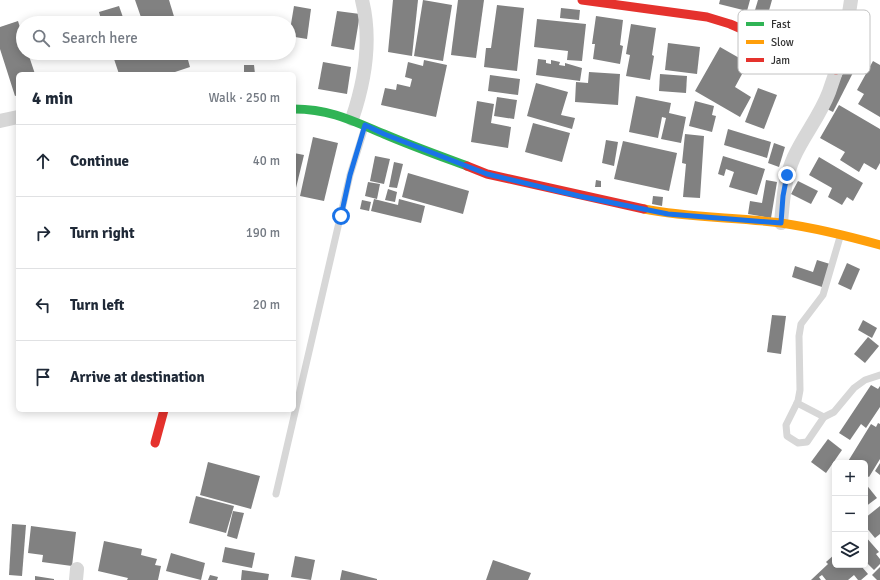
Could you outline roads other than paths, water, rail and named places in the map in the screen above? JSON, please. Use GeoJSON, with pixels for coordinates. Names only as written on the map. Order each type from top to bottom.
{"type":"FeatureCollection","features":[{"type":"Feature","properties":{"kind":"street"},"geometry":{"type":"LineString","coordinates":[[352,119],[360,93],[367,50],[367,28],[362,0]]}},
{"type":"Feature","properties":{"kind":"street"},"geometry":{"type":"LineString","coordinates":[[582,0],[707,17],[738,27]]}},
{"type":"Feature","properties":{"kind":"street"},"geometry":{"type":"LineString","coordinates":[[850,10],[851,0]]}},
{"type":"Feature","properties":{"kind":"street"},"geometry":{"type":"LineString","coordinates":[[781,223],[783,196],[787,175],[794,157],[818,116],[834,74]]}},
{"type":"Feature","properties":{"kind":"street"},"geometry":{"type":"LineString","coordinates":[[296,109],[312,109],[352,119],[384,134],[487,174],[579,196],[668,214],[781,223],[841,234],[880,245]]}},
{"type":"Feature","properties":{"kind":"street"},"geometry":{"type":"LineString","coordinates":[[0,120],[16,117]]}},
{"type":"Feature","properties":{"kind":"street"},"geometry":{"type":"LineString","coordinates":[[155,443],[163,412]]}},
{"type":"Feature","properties":{"kind":"lane"},"geometry":{"type":"LineString","coordinates":[[296,408],[350,175],[365,125]]}},
{"type":"Feature","properties":{"kind":"lane"},"geometry":{"type":"LineString","coordinates":[[841,234],[823,295],[801,324],[799,336],[801,379],[797,403],[786,425],[786,431],[789,438],[798,443],[803,444],[807,442],[824,417],[834,412],[854,388],[865,380],[880,375]]}},
{"type":"Feature","properties":{"kind":"lane"},"geometry":{"type":"LineString","coordinates":[[797,403],[824,417]]}},
{"type":"Feature","properties":{"kind":"lane"},"geometry":{"type":"LineString","coordinates":[[276,494],[295,412]]}}]}
